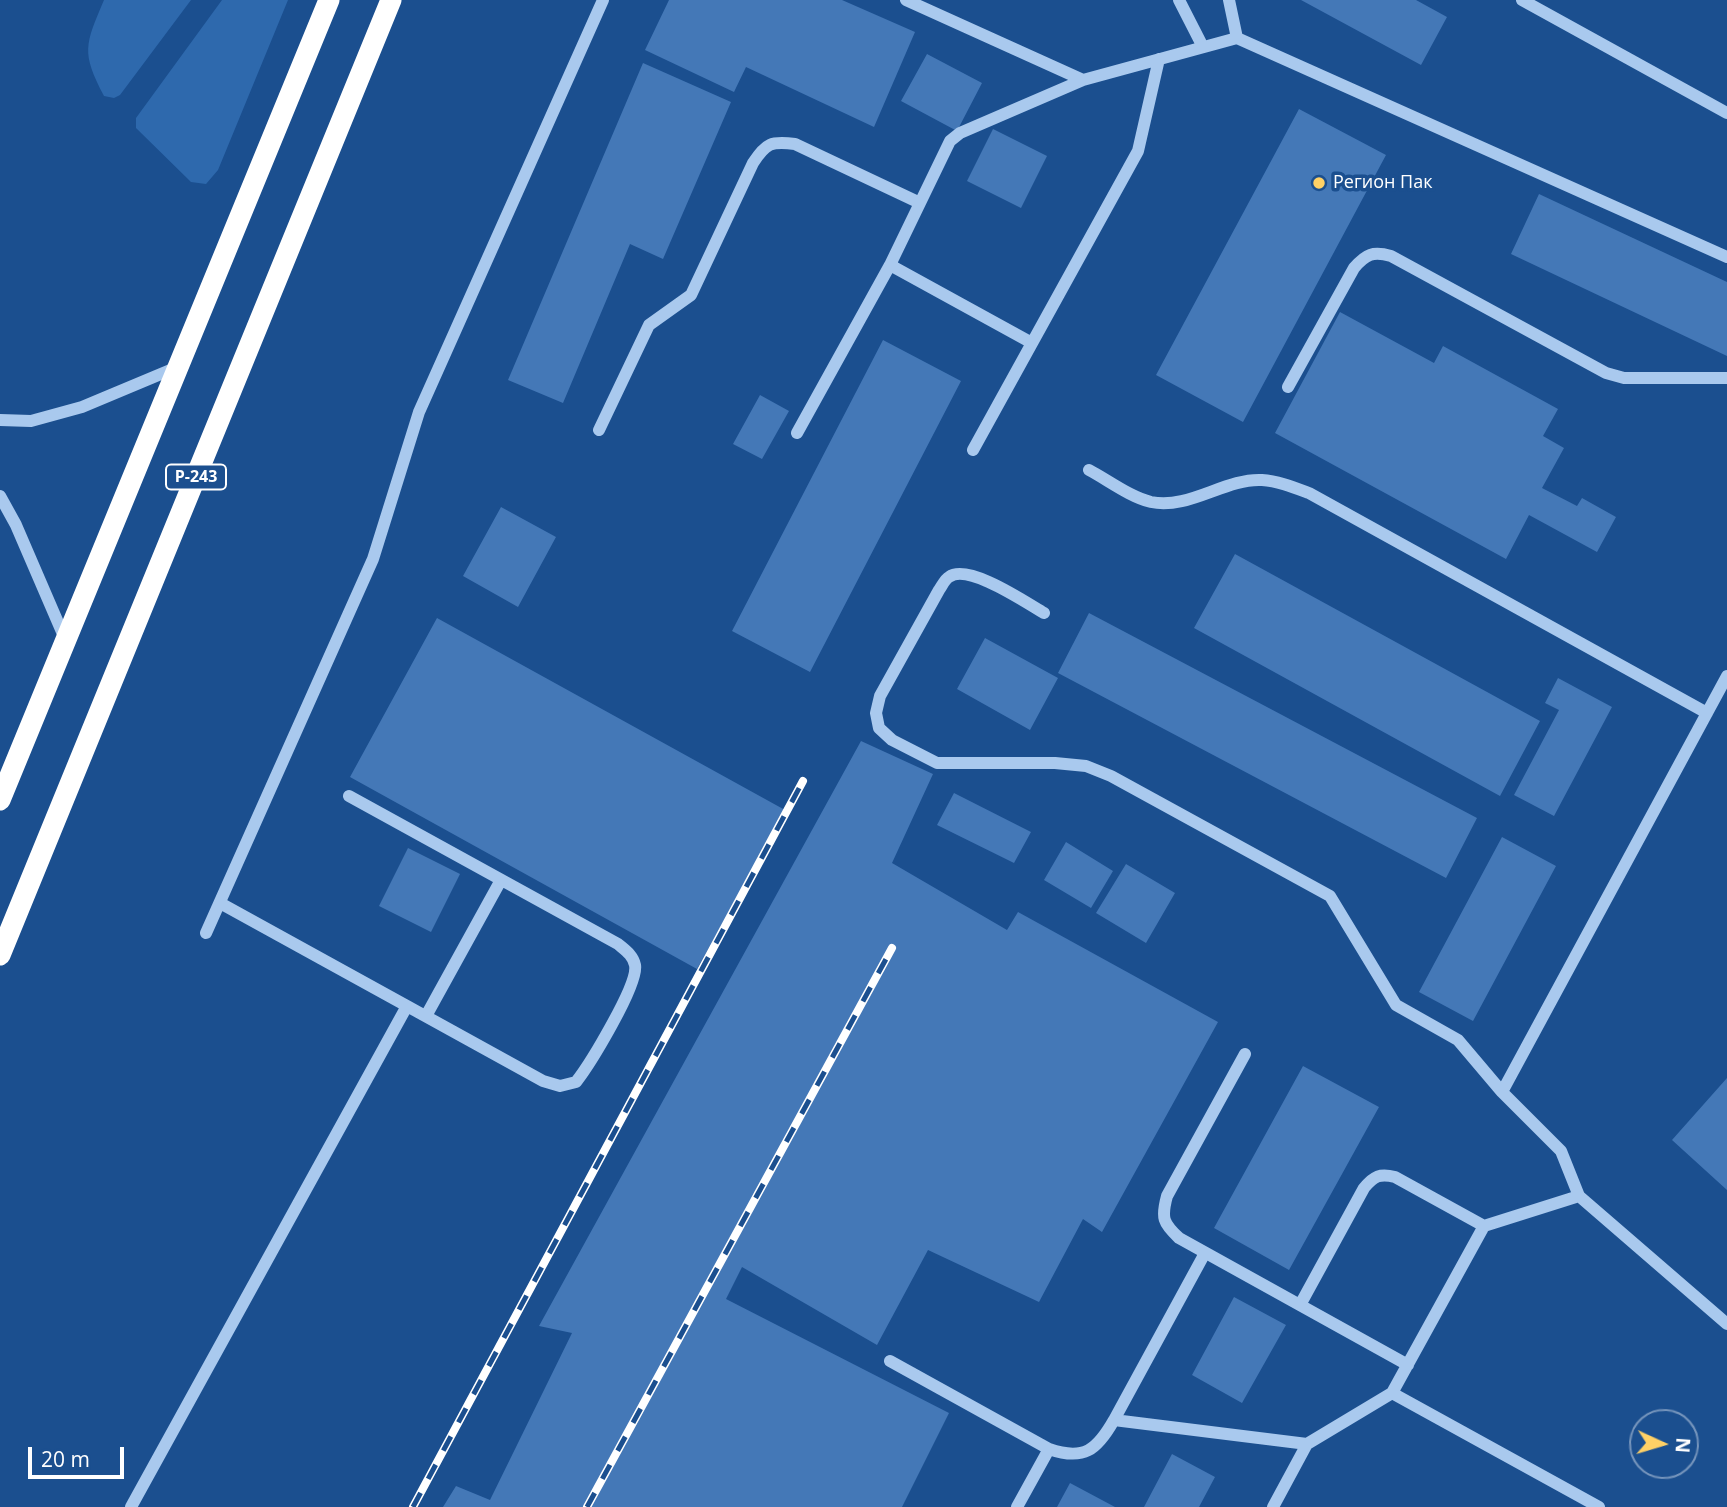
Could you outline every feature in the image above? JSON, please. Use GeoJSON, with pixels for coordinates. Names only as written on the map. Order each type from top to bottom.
{"type":"FeatureCollection","features":[{"type":"Feature","properties":{"kind":"highway","name":"Р-243"},"geometry":{"type":"LineString","coordinates":[[0,800],[329,0]]}},
{"type":"Feature","properties":{"kind":"highway","name":"Р-243"},"geometry":{"type":"LineString","coordinates":[[0,955],[391,0]]}},
{"type":"Feature","properties":{"kind":"lane"},"geometry":{"type":"LineString","coordinates":[[206,933],[373,559],[419,412],[603,0]]}},
{"type":"Feature","properties":{"kind":"lane"},"geometry":{"type":"LineString","coordinates":[[906,0],[1083,80]]}},
{"type":"Feature","properties":{"kind":"lane"},"geometry":{"type":"LineString","coordinates":[[1180,0],[1203,47]]}},
{"type":"Feature","properties":{"kind":"lane"},"geometry":{"type":"LineString","coordinates":[[1230,0],[1237,38]]}},
{"type":"Feature","properties":{"kind":"lane"},"geometry":{"type":"LineString","coordinates":[[1522,0],[1727,113]]}},
{"type":"Feature","properties":{"kind":"lane"},"geometry":{"type":"LineString","coordinates":[[797,433],[890,265],[950,141],[973,127],[1083,80],[1237,38],[1727,257]]}},
{"type":"Feature","properties":{"kind":"lane"},"geometry":{"type":"LineString","coordinates":[[974,450],[1138,151],[1159,59]]}},
{"type":"Feature","properties":{"kind":"lane"},"geometry":{"type":"LineString","coordinates":[[599,430],[649,325],[691,295],[763,147],[777,142],[795,144],[920,203]]}},
{"type":"Feature","properties":{"kind":"lane"},"geometry":{"type":"LineString","coordinates":[[1288,387],[1354,268],[1365,255],[1377,252],[1391,256],[1606,373],[1624,378],[1727,378]]}},
{"type":"Feature","properties":{"kind":"lane"},"geometry":{"type":"LineString","coordinates":[[890,265],[1032,343]]}},
{"type":"Feature","properties":{"kind":"lane"},"geometry":{"type":"LineString","coordinates":[[0,420],[31,421],[82,407],[180,366]]}},
{"type":"Feature","properties":{"kind":"lane"},"geometry":{"type":"LineString","coordinates":[[1088,470],[1150,502],[1183,500],[1260,480],[1285,484],[1308,493],[1707,713]]}},
{"type":"Feature","properties":{"kind":"lane"},"geometry":{"type":"LineString","coordinates":[[0,496],[16,525],[66,641]]}},
{"type":"Feature","properties":{"kind":"lane"},"geometry":{"type":"LineString","coordinates":[[1044,612],[980,578],[962,572],[949,576],[880,696],[876,713],[879,728],[892,740],[937,763],[1055,763],[1086,766],[1111,776],[1330,896],[1396,1005],[1458,1040],[1502,1092],[1561,1151],[1579,1196],[1727,1324]]}},
{"type":"Feature","properties":{"kind":"lane"},"geometry":{"type":"LineString","coordinates":[[1502,1092],[1727,676]]}},
{"type":"Feature","properties":{"kind":"lane"},"geometry":{"type":"LineString","coordinates":[[220,903],[543,1081],[560,1086],[576,1082],[587,1068],[631,988],[636,966],[629,953],[618,944],[349,796]]}},
{"type":"Feature","properties":{"kind":"lane"},"geometry":{"type":"LineString","coordinates":[[426,1016],[501,880]]}},
{"type":"Feature","properties":{"kind":"lane"},"geometry":{"type":"LineString","coordinates":[[131,1507],[407,1006]]}},
{"type":"Feature","properties":{"kind":"lane"},"geometry":{"type":"LineString","coordinates":[[1245,1054],[1167,1196],[1162,1213],[1167,1227],[1179,1238],[1205,1253],[1408,1365]]}},
{"type":"Feature","properties":{"kind":"lane"},"geometry":{"type":"LineString","coordinates":[[1300,1305],[1364,1188],[1373,1177],[1383,1174],[1395,1177],[1484,1226]]}},
{"type":"Feature","properties":{"kind":"lane"},"geometry":{"type":"LineString","coordinates":[[1273,1507],[1307,1444],[1392,1393],[1484,1226],[1579,1196]]}},
{"type":"Feature","properties":{"kind":"lane"},"geometry":{"type":"LineString","coordinates":[[890,1361],[1049,1449],[1068,1456],[1086,1453],[1103,1438],[1114,1420],[1205,1253]]}},
{"type":"Feature","properties":{"kind":"lane"},"geometry":{"type":"LineString","coordinates":[[1392,1393],[1599,1507]]}},
{"type":"Feature","properties":{"kind":"lane"},"geometry":{"type":"LineString","coordinates":[[1114,1420],[1307,1444]]}},
{"type":"Feature","properties":{"kind":"lane"},"geometry":{"type":"LineString","coordinates":[[1017,1507],[1049,1449]]}},
{"type":"Feature","properties":{"kind":"shaded area"},"geometry":{"type":"Polygon","coordinates":[[[104,0],[191,0],[120,95],[114,98],[104,96],[89,58],[90,39],[104,0]]]}},
{"type":"Feature","properties":{"kind":"shaded area"},"geometry":{"type":"Polygon","coordinates":[[[222,0],[288,0],[218,170],[206,184],[191,182],[136,128],[136,118],[222,0]]]}},
{"type":"Feature","properties":{"kind":"building"},"geometry":{"type":"Polygon","coordinates":[[[669,0],[842,0],[915,32],[874,127],[746,67],[734,92],[645,50],[669,0]]]}},
{"type":"Feature","properties":{"kind":"building"},"geometry":{"type":"Polygon","coordinates":[[[1301,0],[1416,0],[1447,17],[1421,65],[1301,0]]]}},
{"type":"Feature","properties":{"kind":"building"},"geometry":{"type":"Polygon","coordinates":[[[927,54],[982,83],[957,131],[901,101],[927,54]]]}},
{"type":"Feature","properties":{"kind":"building"},"geometry":{"type":"Polygon","coordinates":[[[643,63],[731,102],[663,259],[630,244],[563,403],[508,380],[643,63]]]}},
{"type":"Feature","properties":{"kind":"building"},"geometry":{"type":"Polygon","coordinates":[[[1299,109],[1386,155],[1243,422],[1156,375],[1299,109]]]}},
{"type":"Feature","properties":{"kind":"building"},"geometry":{"type":"Polygon","coordinates":[[[993,129],[1047,156],[1021,208],[967,181],[993,129]]]}},
{"type":"Feature","properties":{"kind":"building"},"geometry":{"type":"Polygon","coordinates":[[[1539,194],[1727,282],[1727,356],[1511,254],[1539,194]]]}},
{"type":"Feature","properties":{"kind":"building"},"geometry":{"type":"Polygon","coordinates":[[[1340,312],[1434,363],[1443,346],[1558,409],[1543,436],[1564,448],[1542,488],[1577,506],[1582,498],[1616,517],[1597,552],[1529,515],[1506,559],[1275,433],[1340,312]]]}},
{"type":"Feature","properties":{"kind":"building"},"geometry":{"type":"Polygon","coordinates":[[[883,340],[961,381],[810,672],[732,631],[883,340]]]}},
{"type":"Feature","properties":{"kind":"building"},"geometry":{"type":"Polygon","coordinates":[[[760,395],[789,411],[762,459],[733,444],[760,395]]]}},
{"type":"Feature","properties":{"kind":"building"},"geometry":{"type":"Polygon","coordinates":[[[501,507],[556,537],[518,607],[463,576],[501,507]]]}},
{"type":"Feature","properties":{"kind":"building"},"geometry":{"type":"Polygon","coordinates":[[[1235,554],[1540,721],[1500,796],[1194,628],[1235,554]]]}},
{"type":"Feature","properties":{"kind":"building"},"geometry":{"type":"Polygon","coordinates":[[[1089,613],[1477,818],[1446,878],[1058,673],[1089,613]]]}},
{"type":"Feature","properties":{"kind":"building"},"geometry":{"type":"Polygon","coordinates":[[[437,618],[785,810],[697,969],[350,777],[437,618]]]}},
{"type":"Feature","properties":{"kind":"building"},"geometry":{"type":"Polygon","coordinates":[[[985,638],[1058,678],[1030,730],[957,689],[985,638]]]}},
{"type":"Feature","properties":{"kind":"building"},"geometry":{"type":"Polygon","coordinates":[[[1558,678],[1612,707],[1554,816],[1514,795],[1559,710],[1545,703],[1558,678]]]}},
{"type":"Feature","properties":{"kind":"building"},"geometry":{"type":"Polygon","coordinates":[[[861,741],[933,774],[892,863],[1007,930],[1018,912],[1218,1022],[1102,1232],[1083,1219],[1039,1302],[928,1250],[877,1345],[742,1267],[726,1299],[949,1413],[902,1507],[443,1507],[456,1486],[490,1500],[572,1333],[539,1326],[861,741]]]}},
{"type":"Feature","properties":{"kind":"building"},"geometry":{"type":"Polygon","coordinates":[[[954,793],[1031,832],[1014,863],[937,825],[954,793]]]}},
{"type":"Feature","properties":{"kind":"building"},"geometry":{"type":"Polygon","coordinates":[[[1502,837],[1556,866],[1473,1021],[1419,992],[1502,837]]]}},
{"type":"Feature","properties":{"kind":"building"},"geometry":{"type":"Polygon","coordinates":[[[1066,842],[1113,871],[1091,908],[1044,880],[1066,842]]]}},
{"type":"Feature","properties":{"kind":"building"},"geometry":{"type":"Polygon","coordinates":[[[408,848],[460,874],[431,932],[379,906],[408,848]]]}},
{"type":"Feature","properties":{"kind":"building"},"geometry":{"type":"Polygon","coordinates":[[[1126,864],[1175,893],[1146,943],[1096,913],[1126,864]]]}},
{"type":"Feature","properties":{"kind":"building"},"geometry":{"type":"Polygon","coordinates":[[[1303,1066],[1379,1107],[1289,1270],[1214,1228],[1303,1066]]]}},
{"type":"Feature","properties":{"kind":"building"},"geometry":{"type":"Polygon","coordinates":[[[1727,1078],[1727,1190],[1672,1140],[1727,1078]]]}},
{"type":"Feature","properties":{"kind":"building"},"geometry":{"type":"Polygon","coordinates":[[[1234,1297],[1286,1325],[1242,1403],[1192,1375],[1234,1297]]]}},
{"type":"Feature","properties":{"kind":"building"},"geometry":{"type":"Polygon","coordinates":[[[1172,1454],[1215,1477],[1199,1507],[1144,1507],[1172,1454]]]}},
{"type":"Feature","properties":{"kind":"building"},"geometry":{"type":"Polygon","coordinates":[[[1070,1483],[1115,1507],[1057,1507],[1070,1483]]]}},
{"type":"Feature","properties":{"kind":"railway"},"geometry":{"type":"LineString","coordinates":[[413,1507],[803,781]]}},
{"type":"Feature","properties":{"kind":"railway"},"geometry":{"type":"LineString","coordinates":[[587,1507],[892,948]]}},
{"type":"Feature","properties":{"kind":"place","name":"Регион Пак"},"geometry":{"type":"Point","coordinates":[1319,183]}}]}
